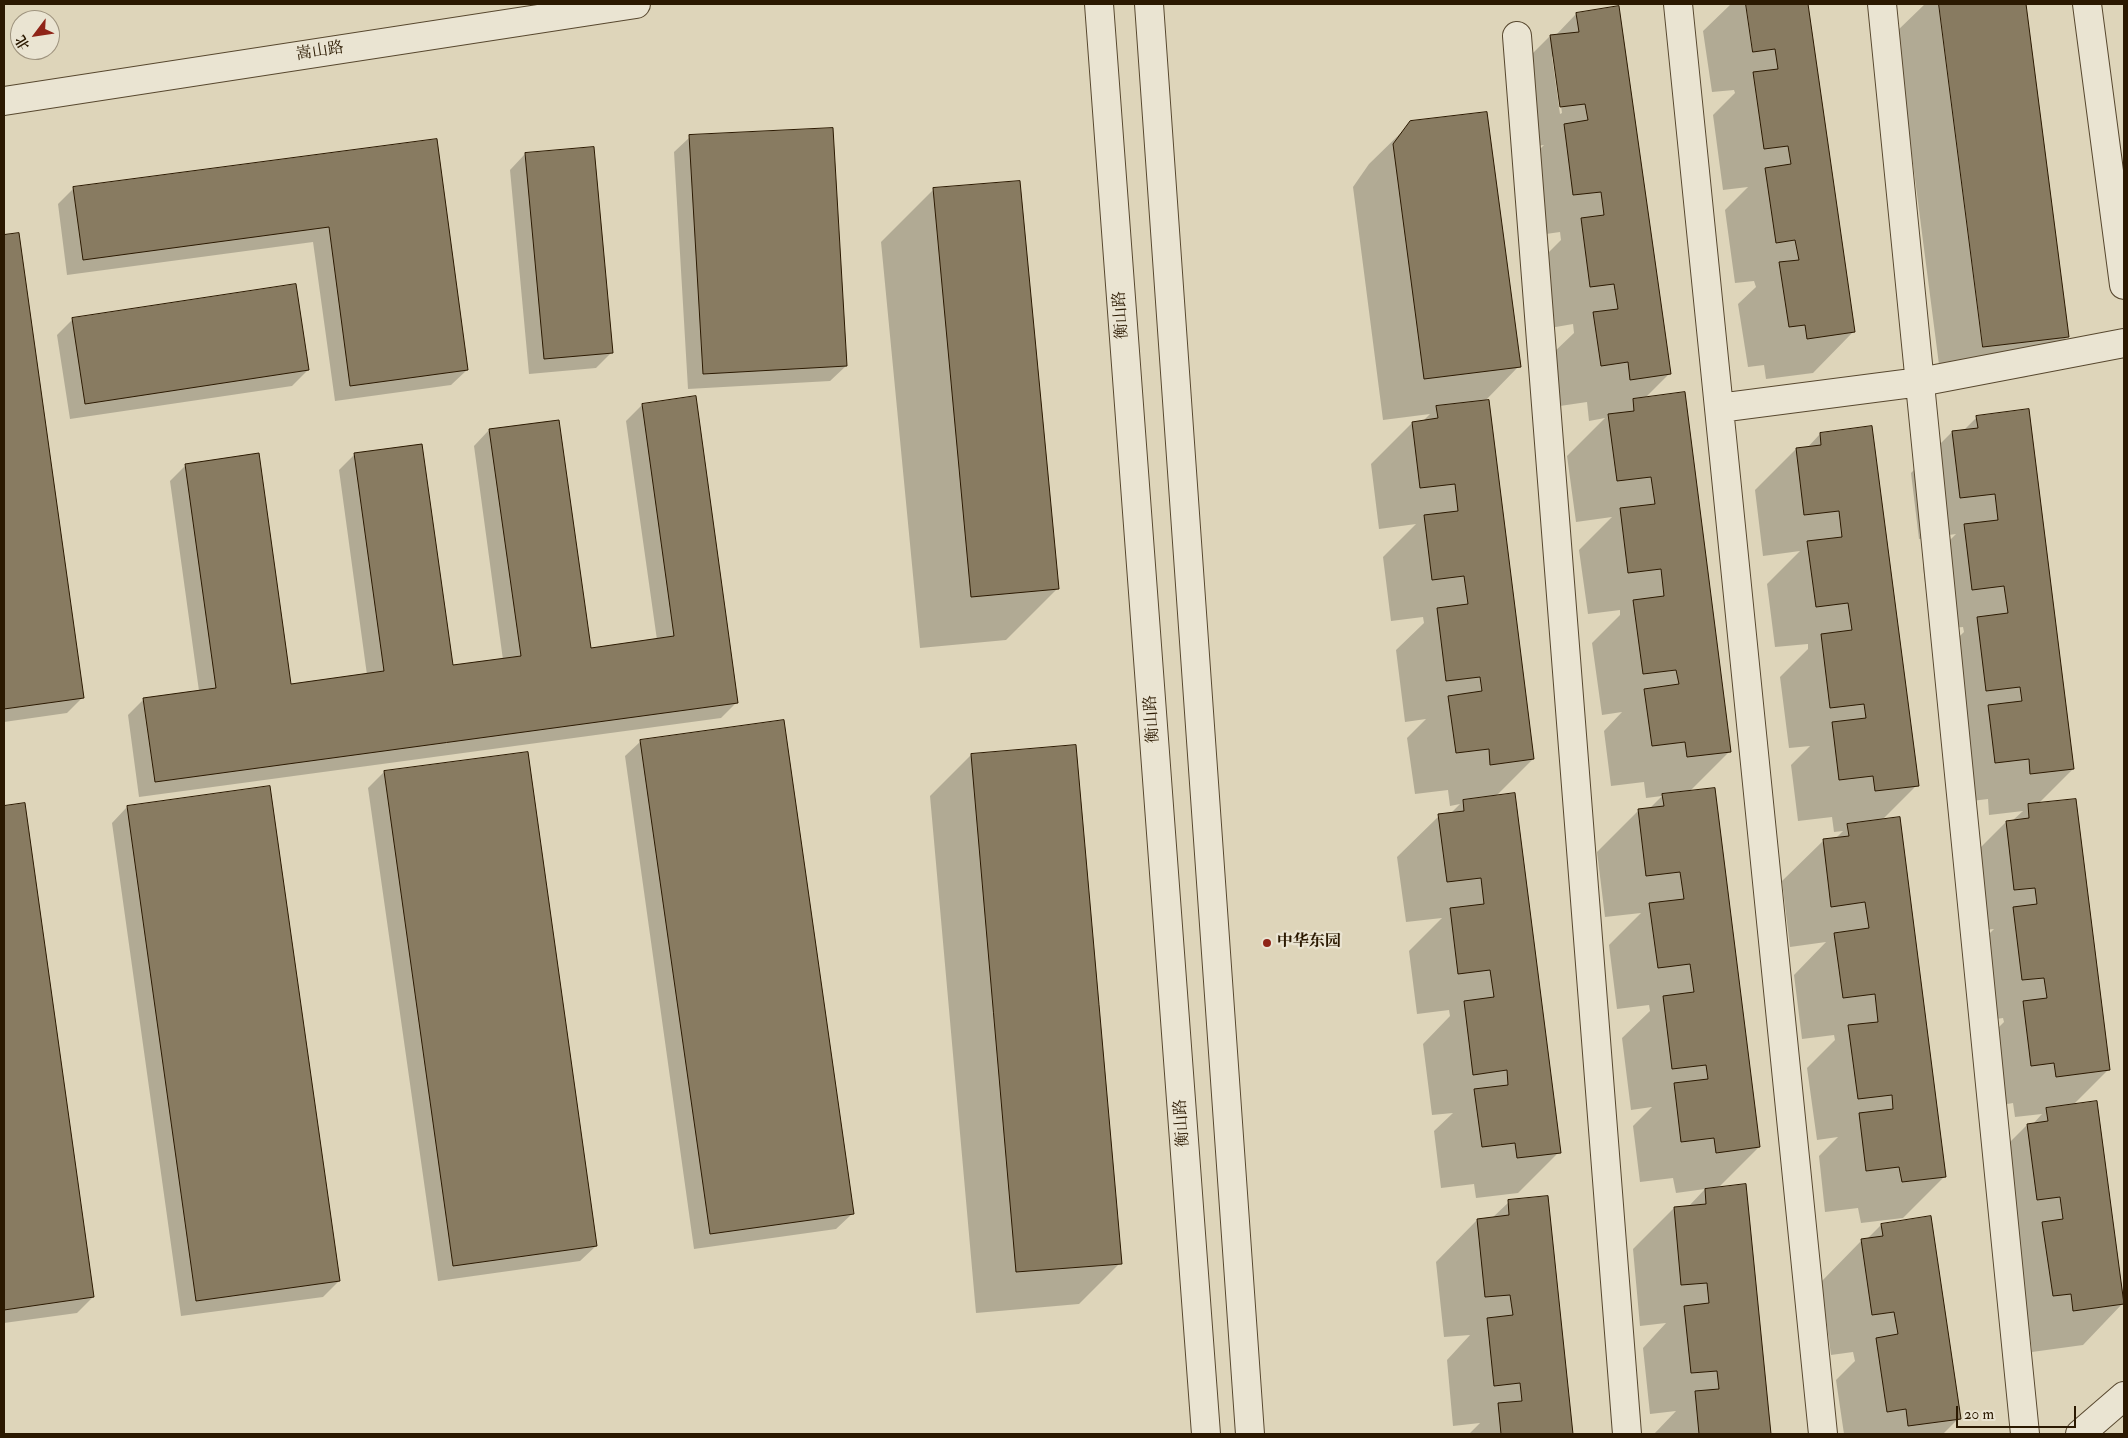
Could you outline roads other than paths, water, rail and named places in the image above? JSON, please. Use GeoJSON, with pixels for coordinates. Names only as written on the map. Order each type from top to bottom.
{"type":"FeatureCollection","features":[{"type":"Feature","properties":{"kind":"street","name":"嵩山路"},"geometry":{"type":"LineString","coordinates":[[4,101],[636,4]]}},
{"type":"Feature","properties":{"kind":"street","name":"衡山路"},"geometry":{"type":"LineString","coordinates":[[1099,4],[1206,1434]]}},
{"type":"Feature","properties":{"kind":"street"},"geometry":{"type":"LineString","coordinates":[[1150,4],[1250,1434]]}},
{"type":"Feature","properties":{"kind":"street"},"geometry":{"type":"LineString","coordinates":[[1678,4],[1823,1434]]}},
{"type":"Feature","properties":{"kind":"street"},"geometry":{"type":"LineString","coordinates":[[1882,4],[2025,1434]]}},
{"type":"Feature","properties":{"kind":"street"},"geometry":{"type":"LineString","coordinates":[[2087,4],[2124,285]]}},
{"type":"Feature","properties":{"kind":"street"},"geometry":{"type":"LineString","coordinates":[[1517,36],[1627,1434]]}},
{"type":"Feature","properties":{"kind":"street"},"geometry":{"type":"LineString","coordinates":[[1719,408],[1920,382],[2124,343]]}},
{"type":"Feature","properties":{"kind":"street"},"geometry":{"type":"LineString","coordinates":[[2080,1434],[2124,1396]]}},
{"type":"Feature","properties":{"kind":"place","name":"中华东园"},"geometry":{"type":"Point","coordinates":[1267,943]}}]}
